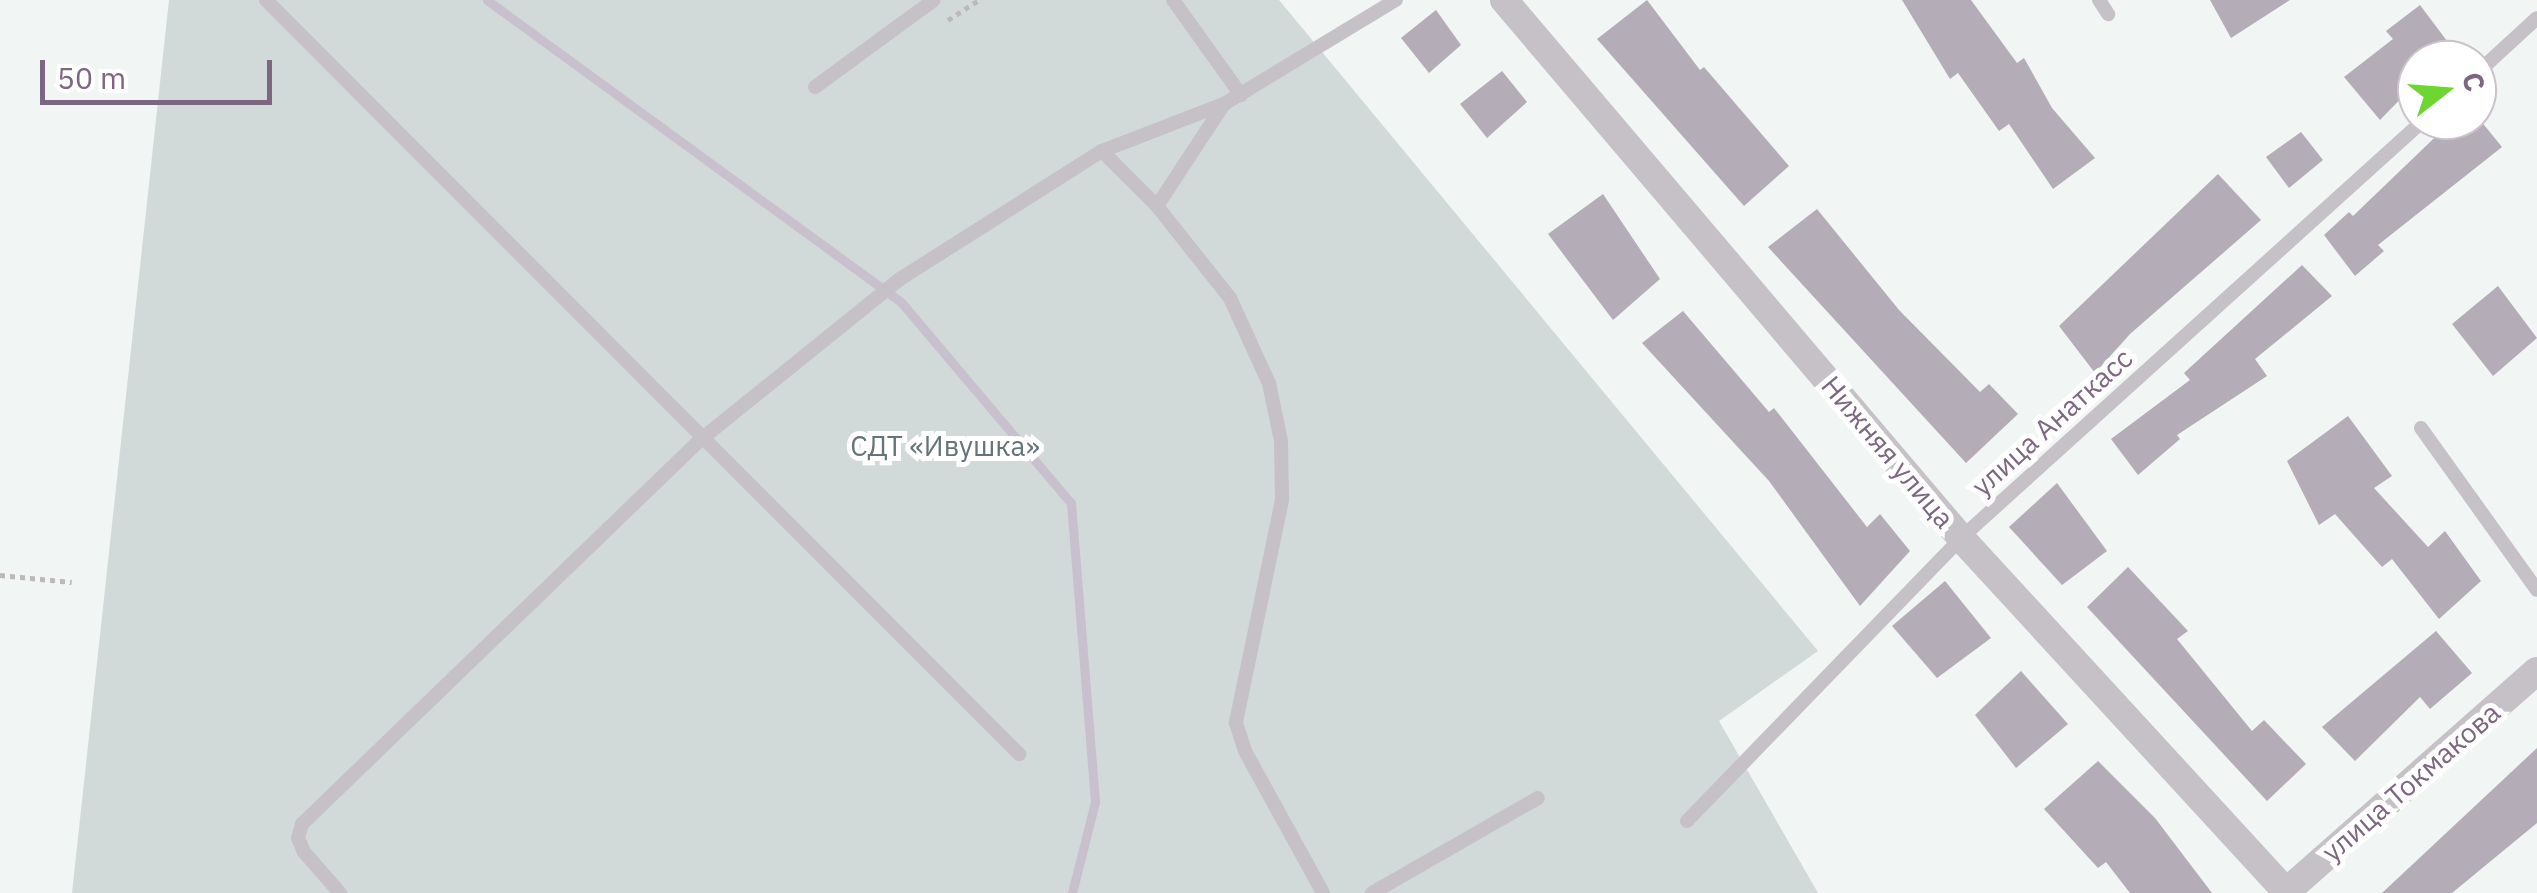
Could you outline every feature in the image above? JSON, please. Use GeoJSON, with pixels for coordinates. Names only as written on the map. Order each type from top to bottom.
{"type":"FeatureCollection","features":[{"type":"Feature","properties":{"kind":"street","name":"Нижняя улица"},"geometry":{"type":"LineString","coordinates":[[1504,0],[1962,538],[2294,890]]}},
{"type":"Feature","properties":{"kind":"street","name":"улица Токмакова"},"geometry":{"type":"LineString","coordinates":[[2294,890],[2537,671]]}},
{"type":"Feature","properties":{"kind":"lane"},"geometry":{"type":"LineString","coordinates":[[266,0],[699,441],[1019,754]]}},
{"type":"Feature","properties":{"kind":"lane"},"geometry":{"type":"LineString","coordinates":[[815,87],[934,0]]}},
{"type":"Feature","properties":{"kind":"lane"},"geometry":{"type":"LineString","coordinates":[[1172,0],[1240,95]]}},
{"type":"Feature","properties":{"kind":"lane"},"geometry":{"type":"LineString","coordinates":[[340,893],[304,852],[298,838],[302,824],[699,441],[900,279],[1102,151],[1224,104],[1396,0]]}},
{"type":"Feature","properties":{"kind":"lane"},"geometry":{"type":"LineString","coordinates":[[2099,0],[2108,14]]}},
{"type":"Feature","properties":{"kind":"lane"},"geometry":{"type":"LineString","coordinates":[[2497,54],[2537,18]]}},
{"type":"Feature","properties":{"kind":"lane"},"geometry":{"type":"LineString","coordinates":[[1157,206],[1224,104]]}},
{"type":"Feature","properties":{"kind":"lane","name":"улица Анаткасс"},"geometry":{"type":"LineString","coordinates":[[1687,821],[1962,538],[2402,140]]}},
{"type":"Feature","properties":{"kind":"lane"},"geometry":{"type":"LineString","coordinates":[[1102,151],[1157,206],[1230,298],[1269,383],[1282,500],[1236,723],[1323,893]]}},
{"type":"Feature","properties":{"kind":"lane"},"geometry":{"type":"LineString","coordinates":[[2421,428],[2537,590]]}},
{"type":"Feature","properties":{"kind":"lane"},"geometry":{"type":"LineString","coordinates":[[1372,893],[1538,798]]}},
{"type":"Feature","properties":{"kind":"path"},"geometry":{"type":"LineString","coordinates":[[938,27],[979,0]]}},
{"type":"Feature","properties":{"kind":"path"},"geometry":{"type":"LineString","coordinates":[[0,575],[72,582]]}},
{"type":"Feature","properties":{"kind":"green space","name":"СДТ «Ивушка»"},"geometry":{"type":"Polygon","coordinates":[[[169,0],[1279,0],[1818,651],[1719,721],[1818,893],[72,893],[169,0]]]}},
{"type":"Feature","properties":{"kind":"building"},"geometry":{"type":"Polygon","coordinates":[[[1647,0],[1700,70],[1704,67],[1789,166],[1744,206],[1597,39],[1647,0]]]}},
{"type":"Feature","properties":{"kind":"building"},"geometry":{"type":"Polygon","coordinates":[[[1902,0],[1971,0],[2017,63],[2024,58],[2052,108],[2095,158],[2053,189],[2009,124],[1999,131],[1958,73],[1950,79],[1902,0]]]}},
{"type":"Feature","properties":{"kind":"building"},"geometry":{"type":"Polygon","coordinates":[[[2210,0],[2290,0],[2231,38],[2210,0]]]}},
{"type":"Feature","properties":{"kind":"building"},"geometry":{"type":"Polygon","coordinates":[[[2420,5],[2446,40],[2397,40],[2397,103],[2380,120],[2344,77],[2393,39],[2386,31],[2420,5]]]}},
{"type":"Feature","properties":{"kind":"building"},"geometry":{"type":"Polygon","coordinates":[[[1436,10],[1461,45],[1429,73],[1401,38],[1436,10]]]}},
{"type":"Feature","properties":{"kind":"building"},"geometry":{"type":"Polygon","coordinates":[[[1502,71],[1527,102],[1487,138],[1460,104],[1502,71]]]}},
{"type":"Feature","properties":{"kind":"building"},"geometry":{"type":"Polygon","coordinates":[[[2301,132],[2323,160],[2289,188],[2266,157],[2301,132]]]}},
{"type":"Feature","properties":{"kind":"building"},"geometry":{"type":"Polygon","coordinates":[[[2432,140],[2496,140],[2502,147],[2378,245],[2384,251],[2355,276],[2324,235],[2349,212],[2353,216],[2432,140]]]}},
{"type":"Feature","properties":{"kind":"building"},"geometry":{"type":"Polygon","coordinates":[[[2218,174],[2261,220],[2130,334],[2095,373],[2059,326],[2218,174]]]}},
{"type":"Feature","properties":{"kind":"building"},"geometry":{"type":"Polygon","coordinates":[[[1603,194],[1660,279],[1613,320],[1548,234],[1603,194]]]}},
{"type":"Feature","properties":{"kind":"building"},"geometry":{"type":"Polygon","coordinates":[[[1817,209],[1899,310],[1980,392],[1989,384],[2018,414],[1966,463],[1768,247],[1817,209]]]}},
{"type":"Feature","properties":{"kind":"building"},"geometry":{"type":"Polygon","coordinates":[[[2302,265],[2332,296],[2255,359],[2267,376],[2177,435],[2180,439],[2138,475],[2111,439],[2190,380],[2184,373],[2302,265]]]}},
{"type":"Feature","properties":{"kind":"building"},"geometry":{"type":"Polygon","coordinates":[[[2498,286],[2537,338],[2493,376],[2452,324],[2498,286]]]}},
{"type":"Feature","properties":{"kind":"building"},"geometry":{"type":"Polygon","coordinates":[[[1683,311],[1769,412],[1774,408],[1867,527],[1880,514],[1910,551],[1860,606],[1769,481],[1642,343],[1683,311]]]}},
{"type":"Feature","properties":{"kind":"building"},"geometry":{"type":"Polygon","coordinates":[[[2348,416],[2392,476],[2374,488],[2428,547],[2445,531],[2481,581],[2439,619],[2392,559],[2382,567],[2335,514],[2319,525],[2287,461],[2348,416]]]}},
{"type":"Feature","properties":{"kind":"building"},"geometry":{"type":"Polygon","coordinates":[[[2057,483],[2107,551],[2062,585],[2009,527],[2057,483]]]}},
{"type":"Feature","properties":{"kind":"building"},"geometry":{"type":"Polygon","coordinates":[[[2128,567],[2188,631],[2177,639],[2252,731],[2264,720],[2306,764],[2267,801],[2087,607],[2128,567]]]}},
{"type":"Feature","properties":{"kind":"building"},"geometry":{"type":"Polygon","coordinates":[[[1945,581],[1991,638],[1937,678],[1892,626],[1945,581]]]}},
{"type":"Feature","properties":{"kind":"building"},"geometry":{"type":"Polygon","coordinates":[[[2436,631],[2472,673],[2430,709],[2420,697],[2355,761],[2322,727],[2436,631]]]}},
{"type":"Feature","properties":{"kind":"building"},"geometry":{"type":"Polygon","coordinates":[[[2021,671],[2068,724],[2016,768],[1975,715],[2021,671]]]}},
{"type":"Feature","properties":{"kind":"building"},"geometry":{"type":"Polygon","coordinates":[[[2537,748],[2537,823],[2452,893],[2382,893],[2537,748]]]}},
{"type":"Feature","properties":{"kind":"building"},"geometry":{"type":"Polygon","coordinates":[[[2098,761],[2155,818],[2212,893],[2130,893],[2106,862],[2098,868],[2044,809],[2098,761]]]}},
{"type":"Feature","properties":{"kind":"waterway"},"geometry":{"type":"LineString","coordinates":[[487,0],[901,302],[1071,503],[1095,802],[1072,893]]}}]}
